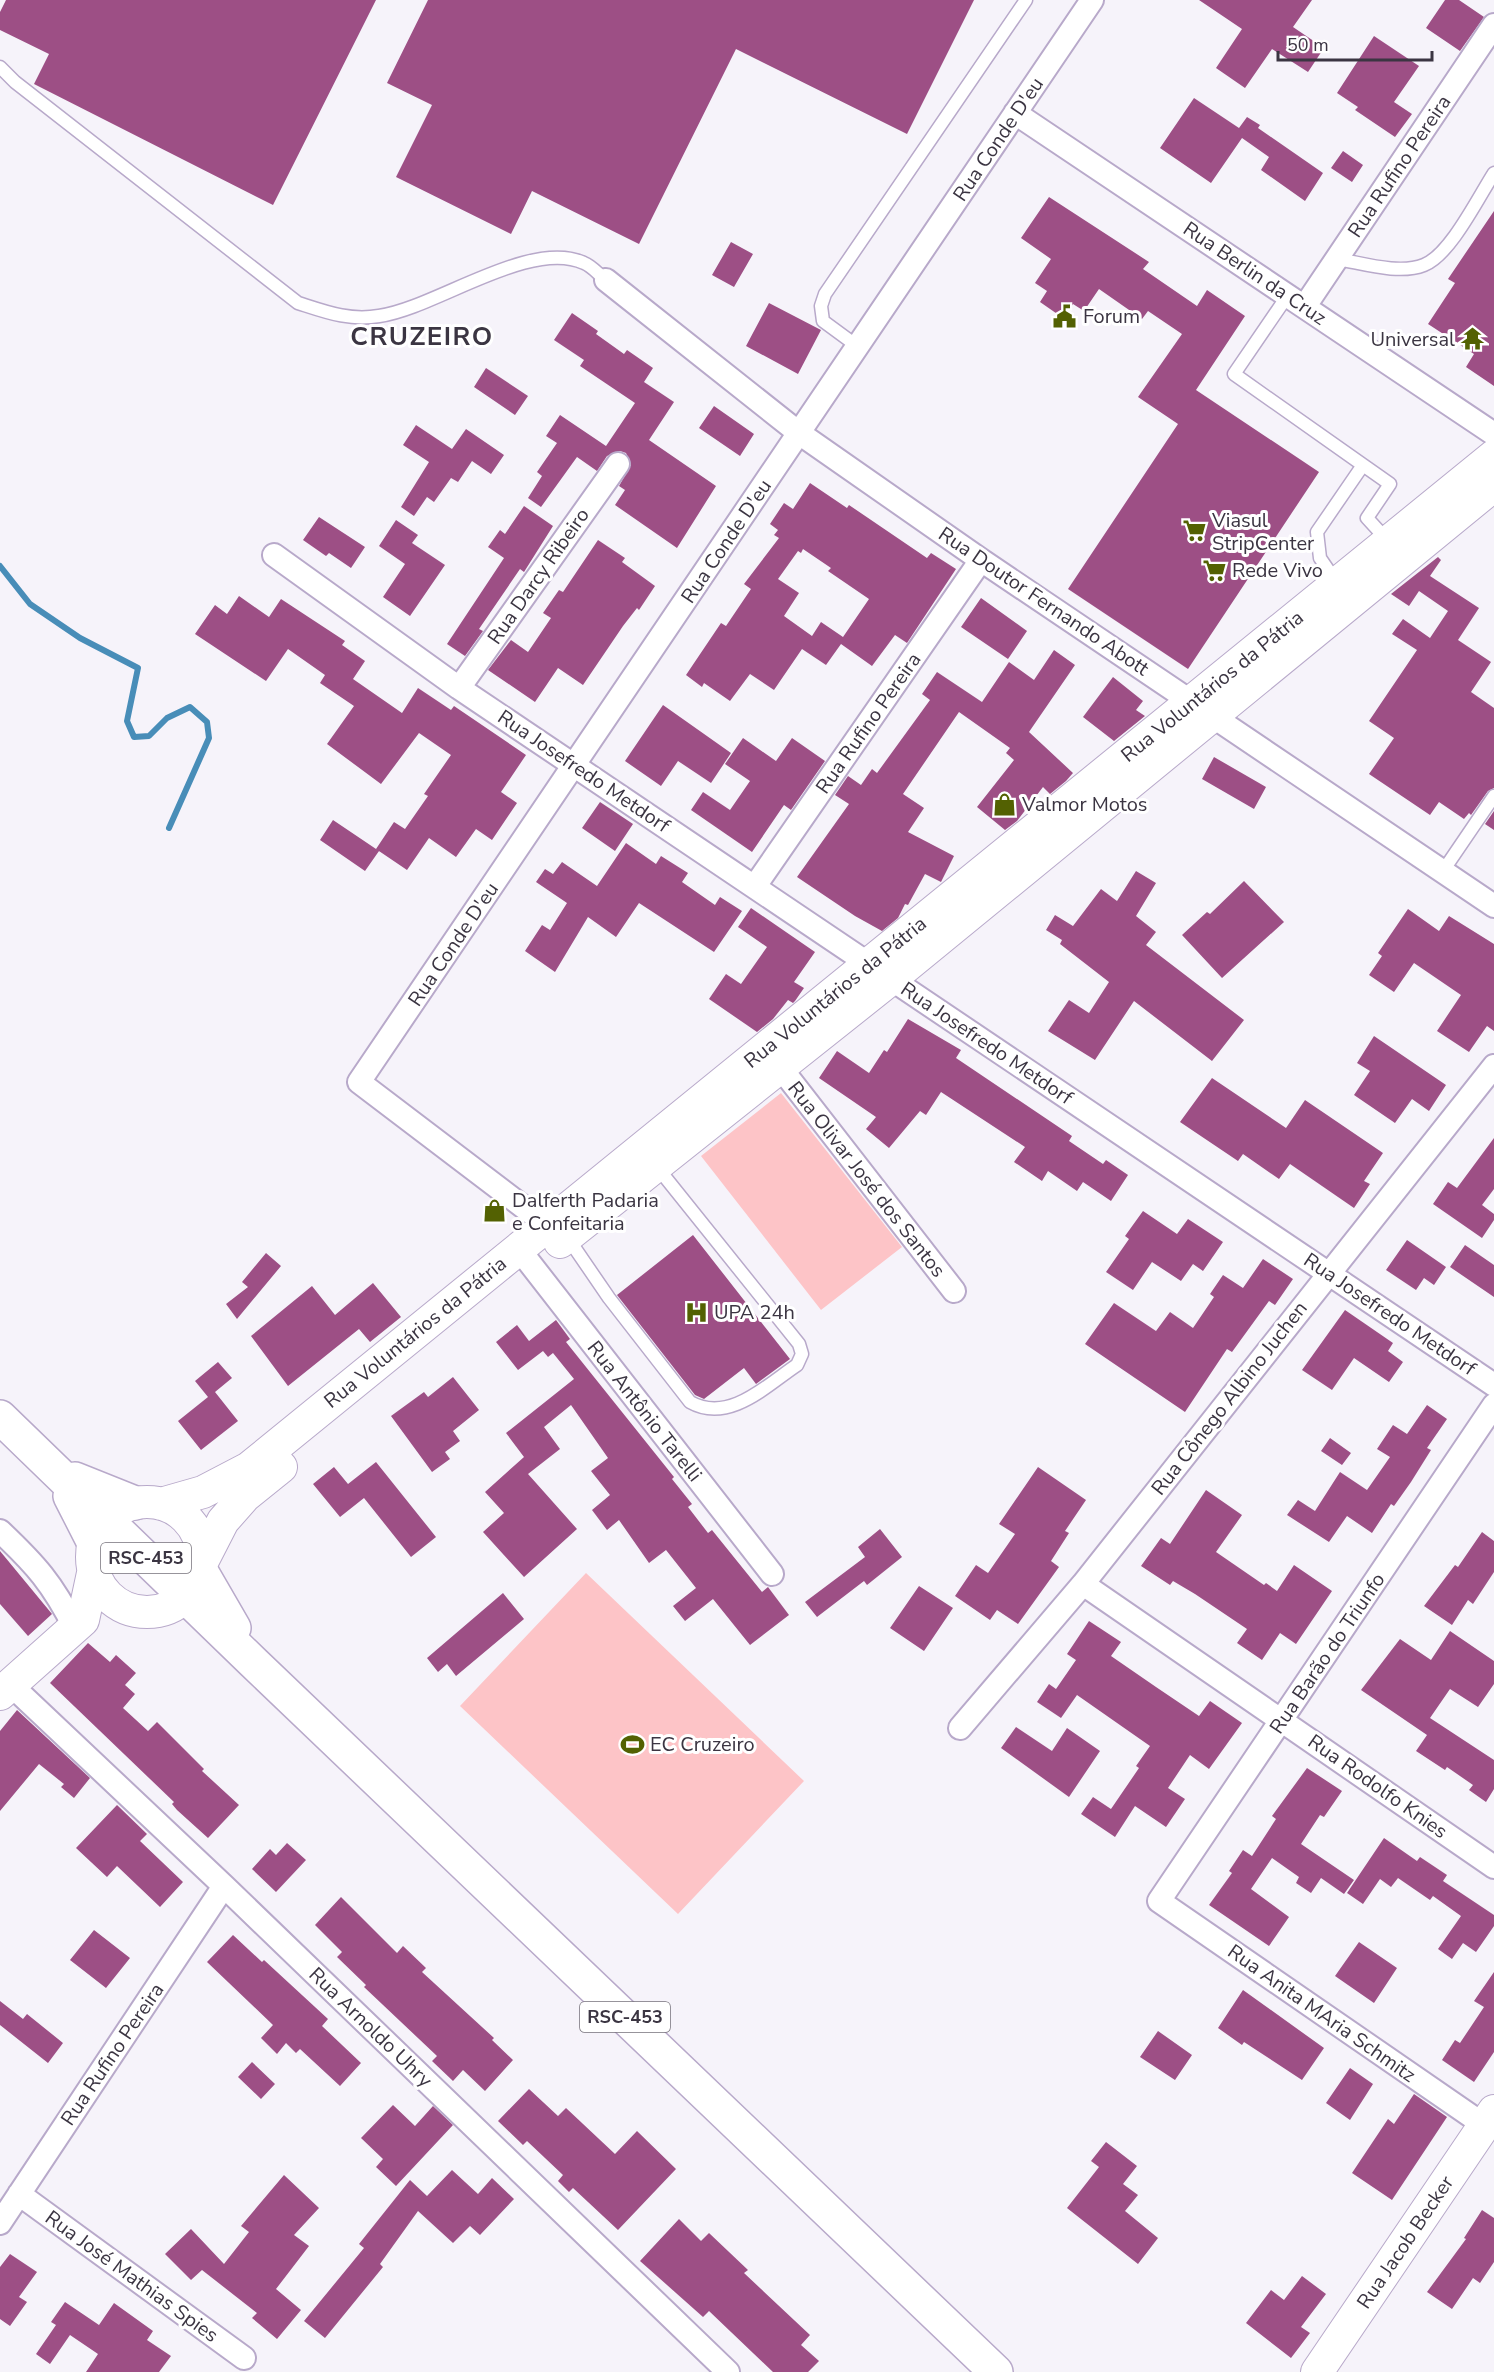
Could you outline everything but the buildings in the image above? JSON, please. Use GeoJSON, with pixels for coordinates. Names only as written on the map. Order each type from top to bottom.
{"type":"FeatureCollection","features":[{"type":"Feature","properties":{"kind":"highway"},"geometry":{"type":"LineString","coordinates":[[0,1417],[59,1473],[98,1545]]}},
{"type":"Feature","properties":{"kind":"highway"},"geometry":{"type":"LineString","coordinates":[[59,1473],[148,1503]]}},
{"type":"Feature","properties":{"kind":"highway","name":"RSC-453"},"geometry":{"type":"LineString","coordinates":[[98,1545],[190,1584],[254,1663],[996,2372]]}},
{"type":"Feature","properties":{"kind":"main road","name":"Rua Voluntários da Pátria"},"geometry":{"type":"LineString","coordinates":[[1450,506],[1491,432]]}},
{"type":"Feature","properties":{"kind":"main road","name":"Rua Voluntários da Pátria"},"geometry":{"type":"LineString","coordinates":[[98,1545],[148,1503],[203,1492],[249,1468],[524,1257],[564,1235],[713,1105],[881,971],[1450,506],[1494,485]]}},
{"type":"Feature","properties":{"kind":"main road","name":"Rua Voluntários da Pátria"},"geometry":{"type":"LineString","coordinates":[[564,1235],[576,1209],[600,1191],[613,1170],[713,1105],[780,1066],[881,971]]}},
{"type":"Feature","properties":{"kind":"main road","name":"Rua Voluntários da Pátria"},"geometry":{"type":"LineString","coordinates":[[190,1584],[223,1521],[245,1496],[524,1257]]}},
{"type":"Feature","properties":{"kind":"main road"},"geometry":{"type":"LineString","coordinates":[[98,1545],[99,1587],[112,1601],[129,1611],[148,1614],[190,1584],[201,1541],[192,1524],[183,1514],[148,1503]]}},
{"type":"Feature","properties":{"kind":"main road"},"geometry":{"type":"LineString","coordinates":[[79,1624],[98,1545]]}},
{"type":"Feature","properties":{"kind":"main road"},"geometry":{"type":"LineString","coordinates":[[6,1690],[79,1624],[129,1611]]}},
{"type":"Feature","properties":{"kind":"main road","name":"Rua Jacob Becker"},"geometry":{"type":"LineString","coordinates":[[1317,2372],[1489,2118]]}},
{"type":"Feature","properties":{"kind":"street","name":"Rua Conde D'eu"},"geometry":{"type":"LineString","coordinates":[[564,1235],[359,1082],[1092,0]]}},
{"type":"Feature","properties":{"kind":"street","name":"Rua Rufino Pereira"},"geometry":{"type":"LineString","coordinates":[[1297,301],[1337,259],[1494,25]]}},
{"type":"Feature","properties":{"kind":"street","name":"Rua Berlin da Cruz"},"geometry":{"type":"LineString","coordinates":[[1015,113],[1491,432]]}},
{"type":"Feature","properties":{"kind":"street","name":"Rua Doutor Fernando Abott"},"geometry":{"type":"LineString","coordinates":[[606,280],[799,433],[981,560],[1494,906]]}},
{"type":"Feature","properties":{"kind":"street","name":"Rua Darcy Ribeiro"},"geometry":{"type":"LineString","coordinates":[[459,688],[618,464]]}},
{"type":"Feature","properties":{"kind":"street","name":"Rua Josefredo Metdorf"},"geometry":{"type":"LineString","coordinates":[[274,555],[459,688],[1494,1385]]}},
{"type":"Feature","properties":{"kind":"street","name":"Rua Rufino Pereira"},"geometry":{"type":"LineString","coordinates":[[755,886],[981,560]]}},
{"type":"Feature","properties":{"kind":"street","name":"Rua Olivar José dos Santos"},"geometry":{"type":"LineString","coordinates":[[780,1066],[954,1291]]}},
{"type":"Feature","properties":{"kind":"street","name":"Rua Cônego Albino Juchen"},"geometry":{"type":"LineString","coordinates":[[960,1728],[1083,1584],[1494,1066]]}},
{"type":"Feature","properties":{"kind":"street","name":"Rua Antônio Tarelli"},"geometry":{"type":"LineString","coordinates":[[524,1257],[772,1574]]}},
{"type":"Feature","properties":{"kind":"street","name":"Rua Barão do Triunfo"},"geometry":{"type":"LineString","coordinates":[[1159,1901],[1494,1405]]}},
{"type":"Feature","properties":{"kind":"street"},"geometry":{"type":"LineString","coordinates":[[0,1531],[38,1566],[79,1624]]}},
{"type":"Feature","properties":{"kind":"street","name":"Rua Rodolfo Knies"},"geometry":{"type":"LineString","coordinates":[[1083,1584],[1494,1867]]}},
{"type":"Feature","properties":{"kind":"street","name":"Rua Arnoldo Uhry"},"geometry":{"type":"LineString","coordinates":[[6,1690],[224,1886],[728,2372]]}},
{"type":"Feature","properties":{"kind":"street","name":"Rua Rufino Pereira"},"geometry":{"type":"LineString","coordinates":[[0,2223],[224,1886]]}},
{"type":"Feature","properties":{"kind":"street","name":"Rua Anita MAria Schmitz"},"geometry":{"type":"LineString","coordinates":[[1159,1901],[1489,2118]]}},
{"type":"Feature","properties":{"kind":"street","name":"Rua José Mathias Spies"},"geometry":{"type":"LineString","coordinates":[[19,2194],[244,2358]]}},
{"type":"Feature","properties":{"kind":"lane"},"geometry":{"type":"LineString","coordinates":[[857,346],[824,321],[821,306],[825,294],[1026,0]]}},
{"type":"Feature","properties":{"kind":"lane"},"geometry":{"type":"LineString","coordinates":[[0,66],[15,82],[298,303],[347,319],[380,316],[449,293],[519,263],[555,257],[584,263],[606,280]]}},
{"type":"Feature","properties":{"kind":"lane"},"geometry":{"type":"LineString","coordinates":[[1337,259],[1400,268],[1424,266],[1441,255],[1494,173]]}},
{"type":"Feature","properties":{"kind":"lane"},"geometry":{"type":"LineString","coordinates":[[1297,301],[1234,375],[1390,484],[1367,518],[1396,550]]}},
{"type":"Feature","properties":{"kind":"lane"},"geometry":{"type":"LineString","coordinates":[[1344,592],[1320,558],[1317,532],[1363,465]]}},
{"type":"Feature","properties":{"kind":"lane"},"geometry":{"type":"LineString","coordinates":[[1443,871],[1494,796]]}},
{"type":"Feature","properties":{"kind":"lane"},"geometry":{"type":"LineString","coordinates":[[564,1235],[609,1298],[690,1402],[698,1406],[737,1406],[797,1365],[802,1354],[799,1344],[664,1177]]}},
{"type":"Feature","properties":{"kind":"shaded area"},"geometry":{"type":"Polygon","coordinates":[[[781,1093],[902,1247],[821,1310],[701,1156],[781,1093]]]}},
{"type":"Feature","properties":{"kind":"shaded area","name":"EC Cruzeiro"},"geometry":{"type":"Polygon","coordinates":[[[586,1573],[804,1781],[678,1914],[460,1706],[586,1573]]]}},
{"type":"Feature","properties":{"kind":"waterway"},"geometry":{"type":"LineString","coordinates":[[0,566],[30,604],[80,638],[138,668],[127,721],[134,737],[149,736],[167,718],[190,707],[207,722],[209,738],[169,828]]}},
{"type":"Feature","properties":{"kind":"place","name":"Forum"},"geometry":{"type":"Point","coordinates":[1065,316]}},
{"type":"Feature","properties":{"kind":"place","name":"Universal"},"geometry":{"type":"Point","coordinates":[1473,339]}},
{"type":"Feature","properties":{"kind":"place","name":"Viasul StripCenter"},"geometry":{"type":"Point","coordinates":[1194,531]}},
{"type":"Feature","properties":{"kind":"place","name":"Rede Vivo"},"geometry":{"type":"Point","coordinates":[1214,570]}},
{"type":"Feature","properties":{"kind":"place","name":"Valmor Motos"},"geometry":{"type":"Point","coordinates":[1004,804]}},
{"type":"Feature","properties":{"kind":"place","name":"Dalferth Padaria e Confeitaria"},"geometry":{"type":"Point","coordinates":[494,1211]}},
{"type":"Feature","properties":{"kind":"place","name":"UPA 24h"},"geometry":{"type":"Point","coordinates":[696,1312]}},
{"type":"Feature","properties":{"kind":"place","name":"EC Cruzeiro"},"geometry":{"type":"Point","coordinates":[632,1744]}},
{"type":"Feature","properties":{"kind":"district","name":"CRUZEIRO"},"geometry":{"type":"Point","coordinates":[422,336]}}]}
